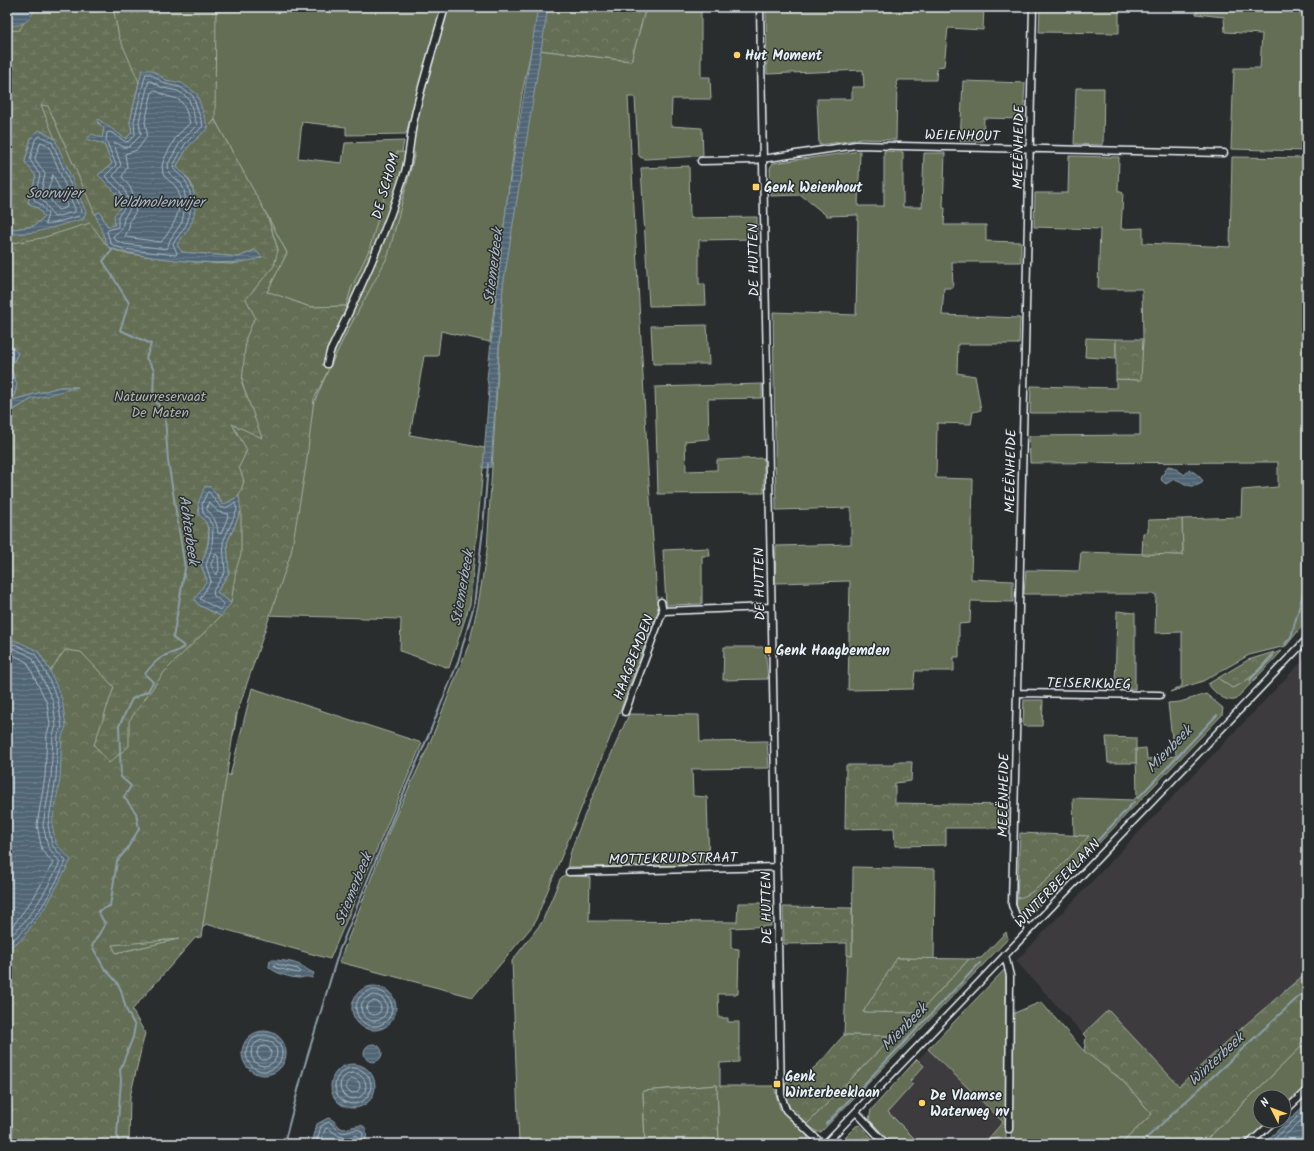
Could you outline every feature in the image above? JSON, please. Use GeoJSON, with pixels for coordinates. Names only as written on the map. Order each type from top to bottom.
{"type":"FeatureCollection","features":[{"type":"Feature","properties":{"kind":"street","name":"DE SCHOM"},"geometry":{"type":"LineString","coordinates":[[327,364],[330,352],[376,254],[390,219],[405,170],[409,137],[416,107],[445,7]]}},
{"type":"Feature","properties":{"kind":"street","name":"DE HUTTEN"},"geometry":{"type":"LineString","coordinates":[[760,7],[780,1095],[786,1110],[824,1144]]}},
{"type":"Feature","properties":{"kind":"street","name":"MEEËNHEIDE"},"geometry":{"type":"LineString","coordinates":[[1029,928],[1017,918],[1012,905],[1033,7]]}},
{"type":"Feature","properties":{"kind":"street","name":"WEIENHOUT"},"geometry":{"type":"LineString","coordinates":[[700,161],[763,159],[856,145],[1224,153]]}},
{"type":"Feature","properties":{"kind":"street","name":"HAAGBEMDEN"},"geometry":{"type":"LineString","coordinates":[[625,712],[663,611],[661,602]]}},
{"type":"Feature","properties":{"kind":"street","name":"HAAGBEMDEN"},"geometry":{"type":"LineString","coordinates":[[663,611],[771,607]]}},
{"type":"Feature","properties":{"kind":"street","name":"WINTERBEEKLAAN"},"geometry":{"type":"LineString","coordinates":[[824,1144],[1307,639]]}},
{"type":"Feature","properties":{"kind":"street","name":"TEISERIKWEG"},"geometry":{"type":"LineString","coordinates":[[1018,693],[1160,695]]}},
{"type":"Feature","properties":{"kind":"street","name":"MOTTEKRUIDSTRAAT"},"geometry":{"type":"LineString","coordinates":[[569,872],[777,867]]}},
{"type":"Feature","properties":{"kind":"street"},"geometry":{"type":"LineString","coordinates":[[1005,955],[1010,976],[1009,1129]]}},
{"type":"Feature","properties":{"kind":"street"},"geometry":{"type":"LineString","coordinates":[[1292,1104],[1307,1090]]}},
{"type":"Feature","properties":{"kind":"street"},"geometry":{"type":"LineString","coordinates":[[856,1112],[886,1144]]}},
{"type":"Feature","properties":{"kind":"street"},"geometry":{"type":"LineString","coordinates":[[1249,1144],[1265,1129]]}},
{"type":"Feature","properties":{"kind":"shaded area"},"geometry":{"type":"Polygon","coordinates":[[[1307,656],[1307,972],[1244,1026],[1179,1086],[1108,1010],[1083,1034],[1016,961],[1307,656]]]}},
{"type":"Feature","properties":{"kind":"shaded area"},"geometry":{"type":"Polygon","coordinates":[[[928,1049],[1003,1122],[987,1140],[969,1144],[891,1144],[869,1120],[871,1110],[928,1049]]]}},
{"type":"Feature","properties":{"kind":"green space","name":"Natuurreservaat De Maten"},"geometry":{"type":"Polygon","coordinates":[[[7,7],[216,7],[215,120],[278,250],[267,215],[287,253],[267,292],[310,307],[346,306],[351,289],[369,250],[397,152],[415,153],[388,256],[347,332],[314,399],[306,466],[291,553],[236,716],[201,937],[195,938],[132,1010],[145,1033],[130,1097],[129,1144],[7,1144],[7,7]],[[179,939],[112,945],[116,953],[179,939]]]}},
{"type":"Feature","properties":{"kind":"green space"},"geometry":{"type":"Polygon","coordinates":[[[35,7],[113,7],[119,37],[139,82],[130,122],[132,132],[126,139],[97,122],[104,129],[102,139],[87,139],[104,144],[112,164],[98,175],[116,193],[122,207],[115,225],[107,226],[100,212],[95,214],[48,106],[41,105],[55,139],[39,130],[31,138],[25,162],[36,176],[28,203],[38,208],[45,216],[34,226],[7,230],[7,31],[20,30],[32,14],[35,7]]]}},
{"type":"Feature","properties":{"kind":"green space"},"geometry":{"type":"Polygon","coordinates":[[[113,7],[441,7],[406,134],[346,135],[346,127],[302,122],[298,158],[342,163],[345,143],[404,141],[398,175],[348,306],[310,307],[267,292],[287,253],[215,120],[113,7]]]}},
{"type":"Feature","properties":{"kind":"green space"},"geometry":{"type":"Polygon","coordinates":[[[449,7],[540,7],[522,94],[509,185],[490,342],[441,331],[438,356],[424,356],[410,435],[485,448],[470,604],[449,668],[400,651],[401,619],[263,615],[306,421],[354,311],[410,162],[420,106],[449,7]]]}},
{"type":"Feature","properties":{"kind":"green space"},"geometry":{"type":"Polygon","coordinates":[[[547,7],[646,7],[631,61],[539,50],[547,7]]]}},
{"type":"Feature","properties":{"kind":"green space"},"geometry":{"type":"Polygon","coordinates":[[[646,7],[701,7],[701,77],[710,77],[711,99],[672,99],[671,126],[702,128],[703,156],[645,159],[640,157],[638,153],[635,97],[628,97],[648,470],[658,611],[609,740],[534,924],[473,997],[339,962],[392,824],[428,747],[469,644],[478,605],[487,550],[503,284],[539,50],[631,61],[646,7]]]}},
{"type":"Feature","properties":{"kind":"green space"},"geometry":{"type":"Polygon","coordinates":[[[766,7],[984,7],[983,30],[948,28],[944,66],[937,67],[936,80],[897,80],[896,140],[862,139],[819,145],[817,99],[852,99],[852,87],[864,87],[863,70],[767,74],[766,7]]]}},
{"type":"Feature","properties":{"kind":"green space"},"geometry":{"type":"Polygon","coordinates":[[[1091,7],[1119,7],[1119,33],[1039,32],[1040,9],[1091,10],[1091,7]]]}},
{"type":"Feature","properties":{"kind":"green space"},"geometry":{"type":"Polygon","coordinates":[[[1197,7],[1307,7],[1307,151],[1231,149],[1234,68],[1260,68],[1262,34],[1225,32],[1224,17],[1196,14],[1197,7]]]}},
{"type":"Feature","properties":{"kind":"green space"},"geometry":{"type":"Polygon","coordinates":[[[963,81],[1025,83],[1023,119],[984,118],[983,141],[960,141],[963,81]]]}},
{"type":"Feature","properties":{"kind":"green space"},"geometry":{"type":"Polygon","coordinates":[[[1076,88],[1104,88],[1103,145],[1074,144],[1076,88]]]}},
{"type":"Feature","properties":{"kind":"green space"},"geometry":{"type":"Polygon","coordinates":[[[215,120],[267,215],[278,250],[274,266],[246,299],[255,317],[246,338],[242,383],[262,438],[232,424],[247,450],[239,467],[244,481],[239,496],[223,505],[217,494],[205,520],[208,532],[208,542],[201,565],[207,580],[197,604],[221,616],[165,671],[129,721],[129,746],[109,763],[94,745],[114,687],[81,652],[65,650],[50,671],[38,651],[7,640],[7,414],[30,400],[75,387],[60,387],[13,400],[17,384],[10,368],[18,353],[7,342],[7,244],[42,238],[90,223],[108,247],[122,253],[195,262],[231,264],[262,257],[255,250],[239,257],[181,252],[177,245],[190,225],[193,187],[188,178],[176,167],[188,147],[215,120]]]}},
{"type":"Feature","properties":{"kind":"green space"},"geometry":{"type":"Polygon","coordinates":[[[860,151],[858,206],[884,206],[884,151],[903,152],[903,207],[922,207],[924,153],[945,153],[943,208],[945,208],[944,225],[986,225],[986,241],[1021,242],[1021,262],[952,262],[953,288],[944,288],[942,315],[1020,318],[1019,344],[958,344],[957,373],[975,376],[981,410],[973,412],[971,424],[937,423],[936,478],[973,479],[971,579],[1013,581],[1013,602],[971,601],[970,623],[959,624],[959,657],[954,657],[954,671],[915,671],[913,689],[848,690],[850,581],[775,583],[776,546],[851,544],[851,508],[776,510],[773,312],[856,315],[858,215],[827,216],[801,195],[771,196],[770,168],[773,163],[860,151]]]}},
{"type":"Feature","properties":{"kind":"green space"},"geometry":{"type":"Polygon","coordinates":[[[1069,156],[1119,157],[1118,191],[1123,193],[1121,229],[1143,228],[1143,243],[1230,247],[1232,157],[1307,158],[1307,620],[1286,646],[1249,655],[1203,681],[1170,692],[1182,686],[1182,632],[1155,633],[1156,594],[1024,594],[1026,570],[1079,571],[1081,552],[1183,555],[1182,519],[1241,517],[1242,490],[1278,487],[1278,462],[1030,463],[1029,436],[1140,435],[1140,413],[1030,413],[1031,386],[1116,388],[1116,379],[1140,380],[1143,339],[1142,289],[1098,289],[1100,229],[1034,227],[1035,193],[1068,193],[1069,156]]]}},
{"type":"Feature","properties":{"kind":"green space"},"geometry":{"type":"Polygon","coordinates":[[[689,166],[690,218],[757,217],[757,239],[699,240],[699,284],[705,284],[706,305],[649,306],[641,168],[689,166]]]}},
{"type":"Feature","properties":{"kind":"green space"},"geometry":{"type":"Polygon","coordinates":[[[707,325],[709,364],[653,364],[651,326],[707,325]]]}},
{"type":"Feature","properties":{"kind":"green space"},"geometry":{"type":"Polygon","coordinates":[[[1086,338],[1116,339],[1116,359],[1085,357],[1086,338]]]}},
{"type":"Feature","properties":{"kind":"green space"},"geometry":{"type":"Polygon","coordinates":[[[1116,339],[1143,339],[1141,380],[1116,379],[1116,339]]]}},
{"type":"Feature","properties":{"kind":"green space"},"geometry":{"type":"Polygon","coordinates":[[[762,384],[762,398],[708,399],[709,439],[685,441],[686,471],[717,470],[717,460],[764,458],[764,493],[658,494],[655,387],[762,384]]]}},
{"type":"Feature","properties":{"kind":"green space"},"geometry":{"type":"Polygon","coordinates":[[[241,511],[241,554],[236,570],[231,603],[217,592],[229,573],[227,543],[241,511]]]}},
{"type":"Feature","properties":{"kind":"green space"},"geometry":{"type":"Polygon","coordinates":[[[1182,519],[1183,555],[1142,554],[1143,533],[1148,532],[1148,520],[1182,519]]]}},
{"type":"Feature","properties":{"kind":"green space"},"geometry":{"type":"Polygon","coordinates":[[[709,548],[710,556],[702,556],[702,604],[666,605],[663,550],[709,548]]]}},
{"type":"Feature","properties":{"kind":"green space"},"geometry":{"type":"Polygon","coordinates":[[[258,590],[234,732],[221,768],[230,776],[252,688],[422,743],[330,959],[206,924],[196,936],[115,953],[106,930],[258,590]]]}},
{"type":"Feature","properties":{"kind":"green space"},"geometry":{"type":"Polygon","coordinates":[[[1117,611],[1135,613],[1135,689],[1115,689],[1117,611]]]}},
{"type":"Feature","properties":{"kind":"green space"},"geometry":{"type":"Polygon","coordinates":[[[724,647],[765,647],[768,679],[723,680],[724,647]]]}},
{"type":"Feature","properties":{"kind":"green space"},"geometry":{"type":"Polygon","coordinates":[[[1282,651],[1235,700],[1223,698],[1208,684],[1218,678],[1228,684],[1237,685],[1251,675],[1265,660],[1273,654],[1282,651]]]}},
{"type":"Feature","properties":{"kind":"green space"},"geometry":{"type":"Polygon","coordinates":[[[1274,652],[1250,678],[1238,686],[1232,688],[1218,678],[1248,660],[1274,652]]]}},
{"type":"Feature","properties":{"kind":"green space"},"geometry":{"type":"Polygon","coordinates":[[[1206,694],[1223,708],[1222,715],[1029,916],[1026,917],[1020,914],[1017,907],[1017,898],[1019,898],[1088,837],[1074,835],[1073,798],[1133,800],[1137,797],[1136,749],[1146,748],[1147,759],[1176,756],[1175,739],[1172,739],[1168,703],[1180,702],[1206,694]]]}},
{"type":"Feature","properties":{"kind":"green space"},"geometry":{"type":"Polygon","coordinates":[[[1024,700],[1043,700],[1042,726],[1023,726],[1024,700]]]}},
{"type":"Feature","properties":{"kind":"green space"},"geometry":{"type":"Polygon","coordinates":[[[629,714],[699,715],[700,742],[767,741],[769,768],[692,769],[693,796],[707,797],[709,865],[568,867],[569,857],[575,840],[629,714]]]}},
{"type":"Feature","properties":{"kind":"green space"},"geometry":{"type":"Polygon","coordinates":[[[1106,737],[1136,738],[1136,763],[1108,763],[1106,737]]]}},
{"type":"Feature","properties":{"kind":"green space"},"geometry":{"type":"Polygon","coordinates":[[[895,762],[912,762],[911,781],[895,783],[895,803],[1009,805],[1008,828],[946,828],[946,845],[895,846],[894,828],[845,829],[846,765],[895,765],[895,762]]]}},
{"type":"Feature","properties":{"kind":"green space"},"geometry":{"type":"Polygon","coordinates":[[[1020,833],[1089,836],[1044,883],[1034,891],[1017,898],[1020,833]]]}},
{"type":"Feature","properties":{"kind":"green space"},"geometry":{"type":"Polygon","coordinates":[[[853,867],[935,869],[934,959],[897,958],[919,1013],[969,959],[981,958],[1006,932],[1008,939],[821,1132],[817,1132],[807,1124],[893,1036],[844,1035],[847,955],[852,956],[853,867]]]}},
{"type":"Feature","properties":{"kind":"green space"},"geometry":{"type":"Polygon","coordinates":[[[564,875],[590,877],[589,921],[737,922],[738,903],[770,903],[771,926],[731,928],[731,948],[739,949],[738,994],[718,994],[719,1018],[728,1018],[728,1022],[739,1022],[739,1062],[720,1063],[720,1086],[774,1086],[780,1109],[807,1135],[810,1144],[719,1144],[717,1085],[643,1091],[645,1144],[519,1144],[512,961],[542,922],[560,879],[564,875]]]}},
{"type":"Feature","properties":{"kind":"green space"},"geometry":{"type":"Polygon","coordinates":[[[783,907],[852,908],[852,956],[847,955],[847,943],[784,944],[783,907]]]}},
{"type":"Feature","properties":{"kind":"green space"},"geometry":{"type":"Polygon","coordinates":[[[897,958],[969,959],[919,1013],[863,1012],[897,958]]]}},
{"type":"Feature","properties":{"kind":"green space"},"geometry":{"type":"Polygon","coordinates":[[[1006,968],[1006,1137],[987,1140],[1003,1122],[928,1049],[1006,968]]]}},
{"type":"Feature","properties":{"kind":"green space"},"geometry":{"type":"Polygon","coordinates":[[[1307,972],[1307,1036],[1300,1044],[1302,1046],[1258,1089],[1252,1089],[1252,1095],[1202,1144],[1121,1144],[1152,1114],[1122,1080],[1084,1051],[1086,1037],[1083,1034],[1108,1010],[1179,1086],[1244,1026],[1307,972]]]}},
{"type":"Feature","properties":{"kind":"green space"},"geometry":{"type":"Polygon","coordinates":[[[1041,1002],[1083,1050],[1122,1080],[1152,1114],[1121,1144],[1011,1144],[1012,1014],[1041,1002]]]}},
{"type":"Feature","properties":{"kind":"green space"},"geometry":{"type":"Polygon","coordinates":[[[844,1035],[893,1036],[807,1124],[792,1110],[787,1102],[785,1090],[786,1082],[796,1079],[812,1070],[844,1035]]]}},
{"type":"Feature","properties":{"kind":"green space"},"geometry":{"type":"Polygon","coordinates":[[[1302,1046],[1307,1049],[1307,1085],[1292,1099],[1292,1089],[1258,1089],[1302,1046]]]}},
{"type":"Feature","properties":{"kind":"green space"},"geometry":{"type":"Polygon","coordinates":[[[917,1059],[924,1066],[910,1081],[913,1084],[888,1112],[917,1141],[915,1144],[891,1144],[869,1120],[871,1110],[917,1059]]]}},
{"type":"Feature","properties":{"kind":"green space"},"geometry":{"type":"Polygon","coordinates":[[[717,1085],[719,1144],[645,1144],[643,1091],[717,1085]]]}},
{"type":"Feature","properties":{"kind":"green space"},"geometry":{"type":"Polygon","coordinates":[[[1252,1095],[1252,1129],[1259,1129],[1243,1144],[1202,1144],[1252,1095]]]}},
{"type":"Feature","properties":{"kind":"green space"},"geometry":{"type":"Polygon","coordinates":[[[860,1125],[877,1144],[838,1144],[856,1126],[860,1125]]]}},
{"type":"Feature","properties":{"kind":"water"},"geometry":{"type":"Polygon","coordinates":[[[7,7],[35,7],[31,16],[25,22],[17,25],[7,25],[7,7]]]}},
{"type":"Feature","properties":{"kind":"water"},"geometry":{"type":"Polygon","coordinates":[[[538,7],[548,7],[503,286],[491,467],[483,468],[489,390],[487,379],[507,200],[538,7]]]}},
{"type":"Feature","properties":{"kind":"water","name":"Veldmolenwijer"},"geometry":{"type":"Polygon","coordinates":[[[142,70],[152,70],[166,80],[182,83],[197,94],[208,128],[188,147],[176,167],[188,179],[194,194],[195,202],[195,210],[190,226],[177,245],[182,252],[239,257],[255,250],[262,257],[249,261],[231,262],[186,261],[141,255],[108,247],[95,214],[100,212],[107,226],[115,225],[114,215],[122,206],[116,193],[98,175],[112,164],[104,144],[86,139],[92,134],[102,138],[104,129],[97,121],[98,119],[126,139],[132,132],[130,122],[142,70]]]}},
{"type":"Feature","properties":{"kind":"water","name":"Soorwijer"},"geometry":{"type":"Polygon","coordinates":[[[39,130],[55,139],[86,212],[83,219],[36,232],[7,235],[7,230],[34,226],[44,217],[38,208],[28,203],[36,176],[25,162],[31,138],[39,130]]]}},
{"type":"Feature","properties":{"kind":"water"},"geometry":{"type":"Polygon","coordinates":[[[7,342],[18,353],[10,368],[17,384],[13,400],[60,387],[78,387],[30,400],[7,414],[7,342]]]}},
{"type":"Feature","properties":{"kind":"water"},"geometry":{"type":"Polygon","coordinates":[[[1168,466],[1173,467],[1185,475],[1189,469],[1203,481],[1197,485],[1190,486],[1174,479],[1166,484],[1161,480],[1168,466]]]}},
{"type":"Feature","properties":{"kind":"water"},"geometry":{"type":"Polygon","coordinates":[[[205,486],[211,487],[223,505],[239,496],[241,511],[227,543],[229,573],[217,592],[231,603],[221,616],[197,604],[195,599],[207,580],[201,565],[208,545],[209,532],[204,520],[199,515],[198,504],[205,486]]]}},
{"type":"Feature","properties":{"kind":"water"},"geometry":{"type":"Polygon","coordinates":[[[7,640],[17,641],[38,651],[50,671],[62,699],[66,727],[62,736],[60,779],[52,824],[56,844],[71,860],[47,905],[22,939],[7,949],[7,640]]]}},
{"type":"Feature","properties":{"kind":"water"},"geometry":{"type":"Polygon","coordinates":[[[270,960],[293,963],[314,973],[312,978],[296,978],[287,976],[269,967],[270,960]]]}},
{"type":"Feature","properties":{"kind":"water"},"geometry":{"type":"Polygon","coordinates":[[[378,986],[383,987],[390,992],[395,999],[395,1017],[390,1024],[383,1029],[370,1030],[365,1029],[358,1024],[353,1017],[352,1004],[353,999],[358,992],[365,987],[378,986]]]}},
{"type":"Feature","properties":{"kind":"water"},"geometry":{"type":"Polygon","coordinates":[[[260,1031],[268,1031],[280,1037],[286,1049],[286,1057],[280,1069],[268,1075],[260,1075],[248,1069],[242,1057],[242,1049],[248,1037],[260,1031]]]}},
{"type":"Feature","properties":{"kind":"water"},"geometry":{"type":"Polygon","coordinates":[[[369,1044],[377,1044],[382,1049],[380,1060],[377,1062],[369,1062],[364,1057],[364,1049],[369,1044]]]}},
{"type":"Feature","properties":{"kind":"water"},"geometry":{"type":"Polygon","coordinates":[[[357,1064],[362,1065],[369,1070],[374,1077],[374,1095],[369,1102],[362,1107],[349,1108],[344,1107],[337,1102],[332,1095],[331,1082],[332,1077],[337,1070],[344,1065],[357,1064]]]}},
{"type":"Feature","properties":{"kind":"water"},"geometry":{"type":"Polygon","coordinates":[[[1307,1103],[1307,1144],[1263,1144],[1279,1129],[1292,1129],[1292,1117],[1307,1103]]]}},
{"type":"Feature","properties":{"kind":"water"},"geometry":{"type":"Polygon","coordinates":[[[328,1118],[344,1129],[359,1126],[366,1128],[367,1134],[365,1144],[312,1144],[317,1124],[328,1118]]]}},
{"type":"Feature","properties":{"kind":"waterway","name":"Achterbeek"},"geometry":{"type":"LineString","coordinates":[[113,249],[103,261],[129,303],[120,330],[151,344],[146,358],[154,370],[153,396],[165,417],[168,461],[185,568],[173,638],[184,646],[161,658],[147,671],[145,674],[153,682],[148,691],[132,699],[119,726],[121,777],[131,786],[124,797],[136,813],[139,829],[127,849],[117,861],[110,906],[98,911],[105,924],[92,946],[104,968],[116,981],[121,990],[126,1009],[135,1026],[133,1037],[120,1070],[121,1080],[117,1136],[120,1144]]}},
{"type":"Feature","properties":{"kind":"waterway","name":"Stiemerbeek"},"geometry":{"type":"LineString","coordinates":[[284,1144],[303,1071],[339,951],[458,662],[474,605],[483,529],[488,464]]}},
{"type":"Feature","properties":{"kind":"waterway","name":"Mienbeek"},"geometry":{"type":"LineString","coordinates":[[1285,644],[1291,637],[1307,579]]}},
{"type":"Feature","properties":{"kind":"waterway","name":"Mienbeek"},"geometry":{"type":"LineString","coordinates":[[1250,680],[1273,656]]}},
{"type":"Feature","properties":{"kind":"waterway","name":"Mienbeek"},"geometry":{"type":"LineString","coordinates":[[1138,798],[1217,715]]}},
{"type":"Feature","properties":{"kind":"waterway","name":"Mienbeek"},"geometry":{"type":"LineString","coordinates":[[1028,914],[1134,802]]}},
{"type":"Feature","properties":{"kind":"waterway","name":"Mienbeek"},"geometry":{"type":"LineString","coordinates":[[826,1124],[980,963]]}},
{"type":"Feature","properties":{"kind":"waterway","name":"Winterbeek"},"geometry":{"type":"LineString","coordinates":[[1140,1144],[1307,989]]}},
{"type":"Feature","properties":{"kind":"place","name":"Hut Moment"},"geometry":{"type":"Point","coordinates":[737,55]}},
{"type":"Feature","properties":{"kind":"place","name":"Genk Weienhout"},"geometry":{"type":"Point","coordinates":[756,187]}},
{"type":"Feature","properties":{"kind":"place","name":"Genk Haagbemden"},"geometry":{"type":"Point","coordinates":[768,650]}},
{"type":"Feature","properties":{"kind":"place","name":"Genk Winterbeeklaan"},"geometry":{"type":"Point","coordinates":[777,1084]}},
{"type":"Feature","properties":{"kind":"place","name":"De Vlaamse Waterweg nv"},"geometry":{"type":"Point","coordinates":[922,1103]}}]}
